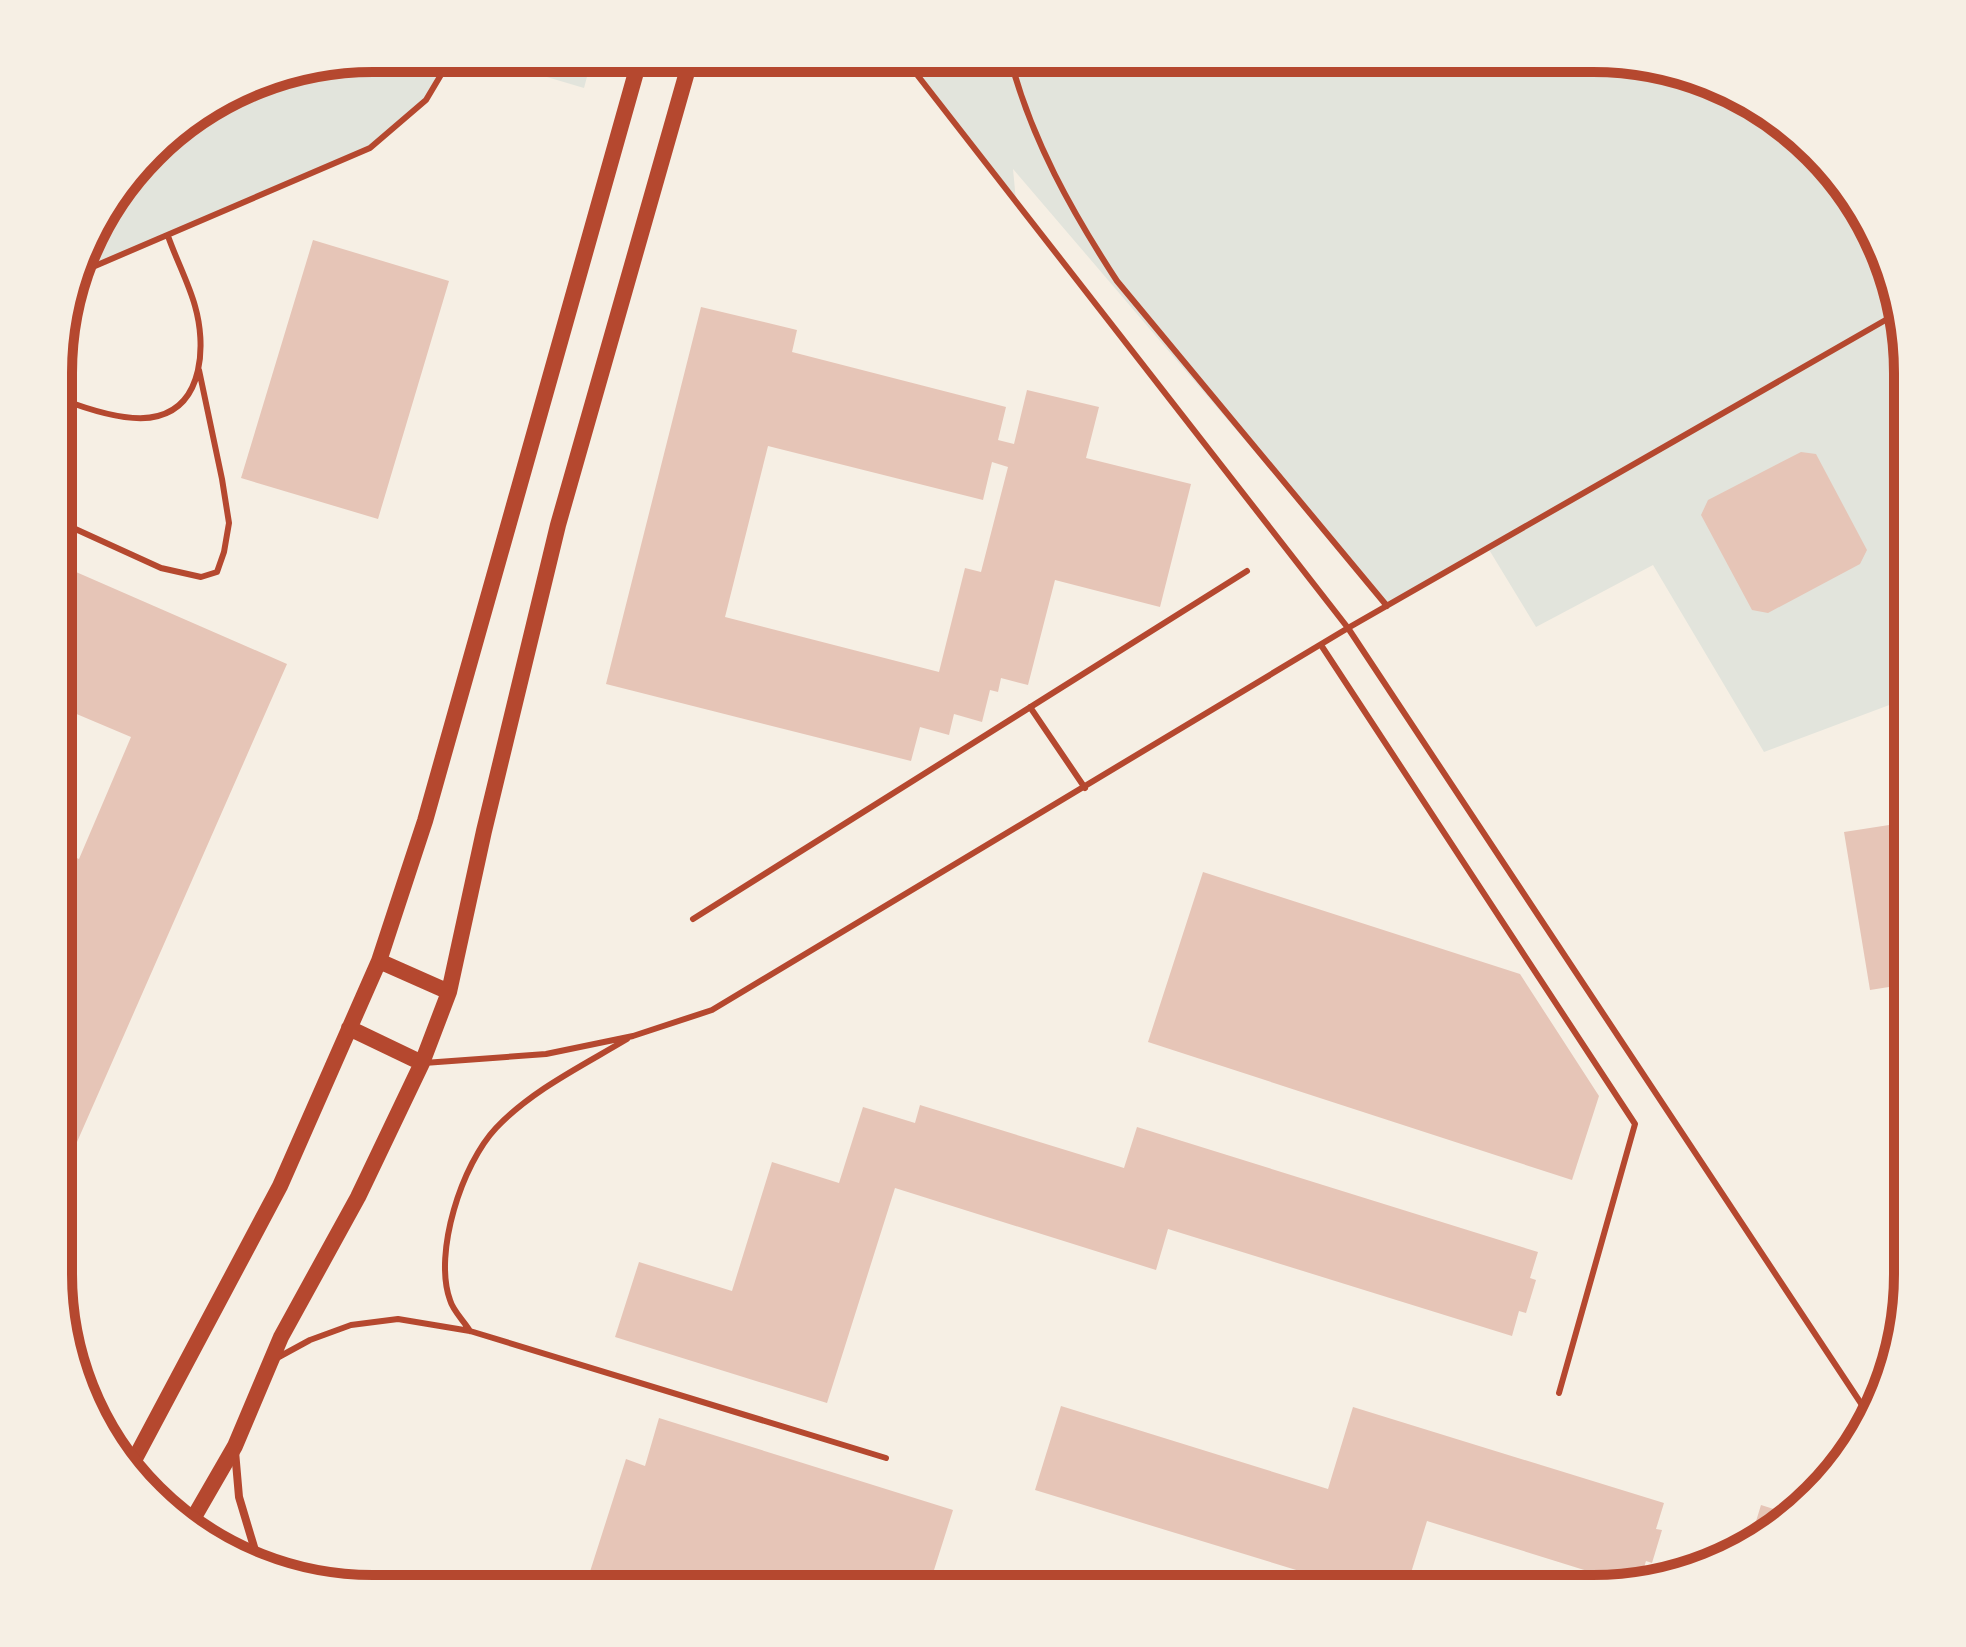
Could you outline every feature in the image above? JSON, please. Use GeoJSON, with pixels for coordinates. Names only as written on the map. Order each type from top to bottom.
{"type":"FeatureCollection","features":[{"type":"Feature","properties":{"kind":"main road"},"geometry":{"type":"LineString","coordinates":[[135,1458],[280,1186],[379,961],[425,821],[636,72]]}},
{"type":"Feature","properties":{"kind":"main road"},"geometry":{"type":"LineString","coordinates":[[195,1516],[235,1446],[281,1337],[358,1197],[422,1063],[449,992],[484,831],[558,525],[687,72]]}},
{"type":"Feature","properties":{"kind":"main road"},"geometry":{"type":"LineString","coordinates":[[379,961],[449,992]]}},
{"type":"Feature","properties":{"kind":"main road"},"geometry":{"type":"LineString","coordinates":[[349,1028],[422,1063]]}},
{"type":"Feature","properties":{"kind":"street"},"geometry":{"type":"LineString","coordinates":[[235,1446],[239,1497],[255,1551]]}},
{"type":"Feature","properties":{"kind":"lane"},"geometry":{"type":"LineString","coordinates":[[91,268],[370,148],[426,100],[443,72]]}},
{"type":"Feature","properties":{"kind":"lane"},"geometry":{"type":"LineString","coordinates":[[915,72],[1348,628],[1863,1407]]}},
{"type":"Feature","properties":{"kind":"lane"},"geometry":{"type":"LineString","coordinates":[[1013,72],[1019,95],[1053,171],[1079,223],[1117,281],[1185,359],[1387,606]]}},
{"type":"Feature","properties":{"kind":"lane"},"geometry":{"type":"LineString","coordinates":[[72,527],[161,568],[201,577],[217,572],[224,552],[229,523],[199,370],[200,337],[195,305],[168,236]]}},
{"type":"Feature","properties":{"kind":"lane"},"geometry":{"type":"LineString","coordinates":[[422,1063],[546,1054],[633,1036],[712,1010],[1348,628],[1889,318]]}},
{"type":"Feature","properties":{"kind":"lane"},"geometry":{"type":"LineString","coordinates":[[72,403],[89,410],[129,417],[158,416],[188,398],[199,370]]}},
{"type":"Feature","properties":{"kind":"lane"},"geometry":{"type":"LineString","coordinates":[[693,919],[1247,571]]}},
{"type":"Feature","properties":{"kind":"lane"},"geometry":{"type":"LineString","coordinates":[[1321,645],[1635,1124],[1559,1393]]}},
{"type":"Feature","properties":{"kind":"lane"},"geometry":{"type":"LineString","coordinates":[[1030,707],[1085,788]]}},
{"type":"Feature","properties":{"kind":"lane"},"geometry":{"type":"LineString","coordinates":[[470,1331],[450,1301],[444,1261],[451,1217],[467,1174],[494,1130],[540,1091],[633,1036]]}},
{"type":"Feature","properties":{"kind":"lane"},"geometry":{"type":"LineString","coordinates":[[270,1362],[310,1340],[351,1325],[398,1319],[470,1331],[886,1458]]}},
{"type":"Feature","properties":{"kind":"shaded area"},"geometry":{"type":"Polygon","coordinates":[[[373,72],[443,72],[426,100],[370,148],[91,268],[112,222],[147,174],[174,147],[222,112],[276,88],[314,78],[373,72]]]}},
{"type":"Feature","properties":{"kind":"shaded area"},"geometry":{"type":"Polygon","coordinates":[[[530,72],[588,72],[584,88],[530,72]]]}},
{"type":"Feature","properties":{"kind":"shaded area"},"geometry":{"type":"Polygon","coordinates":[[[915,72],[1593,72],[1671,82],[1744,112],[1792,147],[1832,190],[1863,240],[1884,295],[1894,373],[1894,703],[1764,752],[1653,565],[1536,627],[1488,548],[1387,606],[1013,169],[1016,201],[915,72]]]}},
{"type":"Feature","properties":{"kind":"building"},"geometry":{"type":"Polygon","coordinates":[[[313,240],[449,281],[378,519],[241,478],[313,240]]]}},
{"type":"Feature","properties":{"kind":"building"},"geometry":{"type":"Polygon","coordinates":[[[701,307],[797,330],[792,352],[1006,407],[998,440],[1014,444],[1027,390],[1099,407],[1086,458],[1191,484],[1160,607],[1055,580],[1028,685],[1001,678],[998,692],[990,690],[982,722],[954,714],[949,735],[920,727],[911,761],[606,684],[701,307]],[[768,446],[725,617],[939,672],[965,568],[981,572],[1008,467],[992,462],[983,500],[768,446]]]}},
{"type":"Feature","properties":{"kind":"building"},"geometry":{"type":"Polygon","coordinates":[[[1801,452],[1816,454],[1867,550],[1860,564],[1768,613],[1752,610],[1701,515],[1708,500],[1801,452]]]}},
{"type":"Feature","properties":{"kind":"building"},"geometry":{"type":"Polygon","coordinates":[[[72,570],[287,664],[72,1153],[72,856],[79,859],[131,737],[72,712],[72,570]]]}},
{"type":"Feature","properties":{"kind":"building"},"geometry":{"type":"Polygon","coordinates":[[[1894,824],[1894,986],[1870,990],[1844,832],[1894,824]]]}},
{"type":"Feature","properties":{"kind":"building"},"geometry":{"type":"Polygon","coordinates":[[[1203,872],[1520,974],[1599,1096],[1572,1180],[1148,1042],[1203,872]]]}},
{"type":"Feature","properties":{"kind":"building"},"geometry":{"type":"Polygon","coordinates":[[[920,1105],[1124,1168],[1137,1127],[1538,1252],[1530,1278],[1536,1280],[1526,1313],[1519,1311],[1512,1336],[1168,1229],[1156,1270],[895,1188],[827,1403],[615,1337],[639,1262],[732,1291],[772,1162],[839,1183],[863,1107],[915,1123],[920,1105]]]}},
{"type":"Feature","properties":{"kind":"building"},"geometry":{"type":"Polygon","coordinates":[[[1061,1406],[1328,1489],[1353,1407],[1664,1503],[1656,1529],[1662,1530],[1652,1563],[1646,1561],[1643,1570],[1599,1575],[1427,1521],[1410,1575],[1313,1575],[1035,1490],[1061,1406]]]}},
{"type":"Feature","properties":{"kind":"building"},"geometry":{"type":"Polygon","coordinates":[[[659,1418],[953,1510],[932,1575],[589,1575],[626,1459],[645,1466],[659,1418]]]}},
{"type":"Feature","properties":{"kind":"building"},"geometry":{"type":"Polygon","coordinates":[[[1761,1505],[1779,1511],[1776,1513],[1754,1528],[1761,1505]]]}}]}
